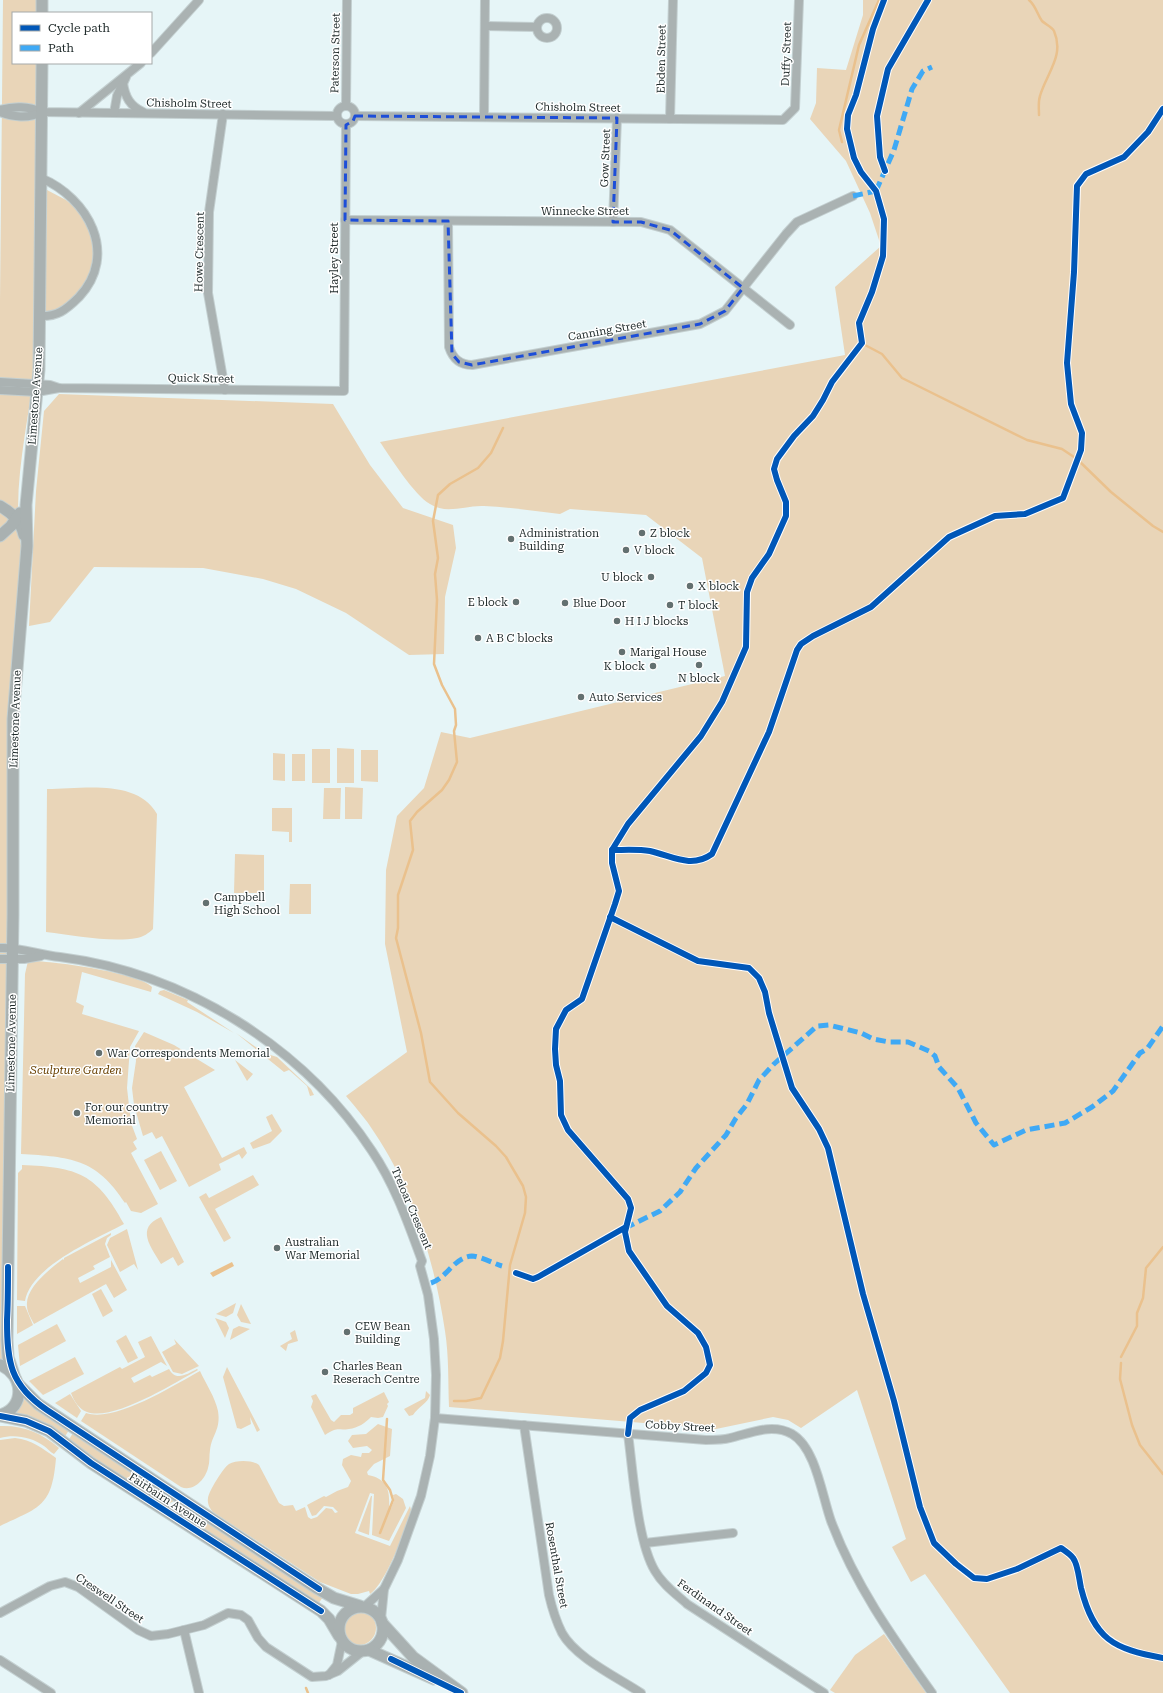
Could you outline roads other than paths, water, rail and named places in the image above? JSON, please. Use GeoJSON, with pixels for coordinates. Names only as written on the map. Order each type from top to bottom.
{"type":"FeatureCollection","features":[{"type":"Feature","properties":{"kind":"main road"},"geometry":{"type":"LineString","coordinates":[[42,0],[42,12]]}},
{"type":"Feature","properties":{"kind":"main road","name":"Limestone Avenue"},"geometry":{"type":"LineString","coordinates":[[16,1379],[8,1357],[7,1344],[12,959],[13,719],[27,546],[26,505],[38,388],[42,64]]}},
{"type":"Feature","properties":{"kind":"main road"},"geometry":{"type":"LineString","coordinates":[[0,536],[26,505]]}},
{"type":"Feature","properties":{"kind":"main road"},"geometry":{"type":"LineString","coordinates":[[0,506],[16,518],[22,528],[27,546]]}},
{"type":"Feature","properties":{"kind":"main road","name":"Fairbairn Avenue"},"geometry":{"type":"LineString","coordinates":[[0,1366],[16,1379],[38,1404],[308,1582],[334,1598],[362,1607]]}},
{"type":"Feature","properties":{"kind":"main road"},"geometry":{"type":"LineString","coordinates":[[0,1416],[8,1412],[15,1404],[19,1394],[16,1379]]}},
{"type":"Feature","properties":{"kind":"main road","name":"Fairbairn Avenue"},"geometry":{"type":"LineString","coordinates":[[0,1416],[26,1421],[49,1431],[116,1479],[321,1611],[329,1619],[340,1639]]}},
{"type":"Feature","properties":{"kind":"main road"},"geometry":{"type":"LineString","coordinates":[[362,1607],[373,1610],[413,1657],[462,1693],[446,1684],[366,1650],[351,1649],[340,1639],[338,1625],[341,1617],[349,1610],[362,1607]]}},
{"type":"Feature","properties":{"kind":"main road"},"geometry":{"type":"LineString","coordinates":[[366,1650],[380,1640],[383,1633],[381,1621]]}},
{"type":"Feature","properties":{"kind":"street"},"geometry":{"type":"LineString","coordinates":[[152,52],[199,0]]}},
{"type":"Feature","properties":{"kind":"street","name":"Paterson Street"},"geometry":{"type":"LineString","coordinates":[[346,106],[347,0]]}},
{"type":"Feature","properties":{"kind":"street"},"geometry":{"type":"LineString","coordinates":[[484,117],[485,0]]}},
{"type":"Feature","properties":{"kind":"street","name":"Ebden Street"},"geometry":{"type":"LineString","coordinates":[[670,119],[673,0]]}},
{"type":"Feature","properties":{"kind":"street","name":"Duffy Street"},"geometry":{"type":"LineString","coordinates":[[795,108],[799,0]]}},
{"type":"Feature","properties":{"kind":"street"},"geometry":{"type":"LineString","coordinates":[[485,26],[537,27]]}},
{"type":"Feature","properties":{"kind":"street"},"geometry":{"type":"LineString","coordinates":[[79,112],[126,78],[140,64]]}},
{"type":"Feature","properties":{"kind":"street"},"geometry":{"type":"LineString","coordinates":[[126,78],[129,102],[136,109],[145,113]]}},
{"type":"Feature","properties":{"kind":"street"},"geometry":{"type":"LineString","coordinates":[[114,113],[117,96],[126,78]]}},
{"type":"Feature","properties":{"kind":"street"},"geometry":{"type":"LineString","coordinates":[[346,106],[353,110],[355,116],[351,123],[346,125],[340,123],[336,116],[340,108],[346,106]]}},
{"type":"Feature","properties":{"kind":"street","name":"Chisholm Street"},"geometry":{"type":"LineString","coordinates":[[355,116],[783,120],[795,108]]}},
{"type":"Feature","properties":{"kind":"street","name":"Chisholm Street"},"geometry":{"type":"LineString","coordinates":[[0,111],[9,116],[34,116],[41,112],[336,116]]}},
{"type":"Feature","properties":{"kind":"street","name":"Howe Crescent"},"geometry":{"type":"LineString","coordinates":[[223,114],[209,212],[208,293],[225,390]]}},
{"type":"Feature","properties":{"kind":"street","name":"Gow Street"},"geometry":{"type":"LineString","coordinates":[[613,222],[617,118]]}},
{"type":"Feature","properties":{"kind":"street","name":"Hayley Street"},"geometry":{"type":"LineString","coordinates":[[344,391],[346,125]]}},
{"type":"Feature","properties":{"kind":"street"},"geometry":{"type":"LineString","coordinates":[[39,316],[51,316],[57,314],[73,303],[85,290],[91,280],[98,257],[96,239],[91,223],[81,207],[53,183],[41,178]]}},
{"type":"Feature","properties":{"kind":"street","name":"Canning Street"},"geometry":{"type":"LineString","coordinates":[[448,221],[449,347],[452,354],[459,362],[466,365],[700,324],[725,311],[797,222],[853,196]]}},
{"type":"Feature","properties":{"kind":"street","name":"Winnecke Street"},"geometry":{"type":"LineString","coordinates":[[345,220],[641,222],[670,230],[790,325]]}},
{"type":"Feature","properties":{"kind":"street"},"geometry":{"type":"LineString","coordinates":[[0,382],[38,388]]}},
{"type":"Feature","properties":{"kind":"street"},"geometry":{"type":"LineString","coordinates":[[0,390],[38,388]]}},
{"type":"Feature","properties":{"kind":"street","name":"Quick Street"},"geometry":{"type":"LineString","coordinates":[[38,388],[344,391]]}},
{"type":"Feature","properties":{"kind":"street","name":"Treloar Crescent"},"geometry":{"type":"LineString","coordinates":[[0,948],[12,947],[44,955],[114,967],[187,993],[217,1009],[256,1034],[283,1055],[326,1094],[344,1112],[373,1152],[385,1172],[409,1225],[422,1261],[420,1266],[428,1295],[434,1339],[436,1375],[435,1418],[430,1456],[418,1508],[398,1560],[384,1589],[381,1621]]}},
{"type":"Feature","properties":{"kind":"street","name":"Treloar Crescent"},"geometry":{"type":"LineString","coordinates":[[0,959],[44,955]]}},
{"type":"Feature","properties":{"kind":"street","name":"Cobby Street"},"geometry":{"type":"LineString","coordinates":[[435,1418],[706,1440],[728,1438],[767,1429],[780,1429],[793,1434],[803,1444],[810,1456],[831,1520],[849,1564],[870,1602],[932,1693]]}},
{"type":"Feature","properties":{"kind":"street","name":"Rosenthal Street"},"geometry":{"type":"LineString","coordinates":[[524,1425],[548,1595],[556,1618],[563,1634],[572,1646],[641,1693]]}},
{"type":"Feature","properties":{"kind":"street","name":"Ferdinand Street"},"geometry":{"type":"LineString","coordinates":[[628,1434],[645,1543],[655,1571],[672,1592],[824,1693]]}},
{"type":"Feature","properties":{"kind":"street"},"geometry":{"type":"LineString","coordinates":[[645,1543],[733,1533]]}},
{"type":"Feature","properties":{"kind":"street","name":"Creswell Street"},"geometry":{"type":"LineString","coordinates":[[0,1613],[50,1586],[65,1582],[78,1587],[147,1635],[154,1636],[184,1630],[208,1624],[224,1614],[237,1614],[248,1620],[262,1644],[309,1676],[320,1678],[341,1670],[366,1650]]}},
{"type":"Feature","properties":{"kind":"street","name":"Treloar Crescent"},"geometry":{"type":"LineString","coordinates":[[362,1607],[384,1589]]}},
{"type":"Feature","properties":{"kind":"street"},"geometry":{"type":"LineString","coordinates":[[184,1630],[200,1693]]}},
{"type":"Feature","properties":{"kind":"street"},"geometry":{"type":"LineString","coordinates":[[329,1675],[337,1665],[340,1639]]}},
{"type":"Feature","properties":{"kind":"street"},"geometry":{"type":"LineString","coordinates":[[0,1660],[51,1693]]}},
{"type":"Feature","properties":{"kind":"waterway"},"geometry":{"type":"LineString","coordinates":[[842,142],[839,130],[859,45],[879,0]]}},
{"type":"Feature","properties":{"kind":"waterway"},"geometry":{"type":"LineString","coordinates":[[1029,0],[1042,21],[1054,31],[1057,40],[1056,57],[1039,98],[1039,115]]}},
{"type":"Feature","properties":{"kind":"waterway"},"geometry":{"type":"LineString","coordinates":[[865,345],[882,354],[902,378],[1027,440],[1062,449],[1077,459],[1111,492],[1153,526],[1163,532]]}},
{"type":"Feature","properties":{"kind":"waterway"},"geometry":{"type":"LineString","coordinates":[[454,1401],[466,1401],[481,1398],[500,1358],[510,1265],[525,1213],[526,1197],[523,1186],[506,1157],[496,1146],[458,1113],[430,1082],[421,1033],[396,938],[398,928],[398,895],[413,850],[410,821],[417,812],[442,790],[449,780],[457,762],[454,731],[456,725],[455,709],[442,685],[434,664],[437,600],[435,574],[438,558],[433,521],[438,495],[450,484],[478,468],[491,453],[503,428]]}},
{"type":"Feature","properties":{"kind":"waterway"},"geometry":{"type":"LineString","coordinates":[[1121,1357],[1137,1326],[1137,1313],[1143,1298],[1146,1268],[1163,1247]]}},
{"type":"Feature","properties":{"kind":"waterway"},"geometry":{"type":"LineString","coordinates":[[1121,1363],[1120,1379],[1132,1425],[1140,1445],[1163,1474]]}},
{"type":"Feature","properties":{"kind":"waterway"},"geometry":{"type":"LineString","coordinates":[[380,1533],[393,1500],[390,1490],[383,1480],[387,1419]]}},
{"type":"Feature","properties":{"kind":"waterway"},"geometry":{"type":"LineString","coordinates":[[306,1688],[308,1693]]}},
{"type":"Feature","properties":{"kind":"place","name":"Z block"},"geometry":{"type":"Point","coordinates":[642,533]}},
{"type":"Feature","properties":{"kind":"place","name":"Administration Building"},"geometry":{"type":"Point","coordinates":[511,539]}},
{"type":"Feature","properties":{"kind":"place","name":"V block"},"geometry":{"type":"Point","coordinates":[626,550]}},
{"type":"Feature","properties":{"kind":"place","name":"U block"},"geometry":{"type":"Point","coordinates":[651,577]}},
{"type":"Feature","properties":{"kind":"place","name":"X block"},"geometry":{"type":"Point","coordinates":[690,586]}},
{"type":"Feature","properties":{"kind":"place","name":"E block"},"geometry":{"type":"Point","coordinates":[516,602]}},
{"type":"Feature","properties":{"kind":"place","name":"Blue Door"},"geometry":{"type":"Point","coordinates":[565,603]}},
{"type":"Feature","properties":{"kind":"place","name":"T block"},"geometry":{"type":"Point","coordinates":[670,605]}},
{"type":"Feature","properties":{"kind":"place","name":"H I J blocks"},"geometry":{"type":"Point","coordinates":[617,621]}},
{"type":"Feature","properties":{"kind":"place","name":"A B C blocks"},"geometry":{"type":"Point","coordinates":[478,638]}},
{"type":"Feature","properties":{"kind":"place","name":"Marigal House"},"geometry":{"type":"Point","coordinates":[622,652]}},
{"type":"Feature","properties":{"kind":"place","name":"N block"},"geometry":{"type":"Point","coordinates":[699,665]}},
{"type":"Feature","properties":{"kind":"place","name":"K block"},"geometry":{"type":"Point","coordinates":[653,666]}},
{"type":"Feature","properties":{"kind":"place","name":"Auto Services"},"geometry":{"type":"Point","coordinates":[581,697]}},
{"type":"Feature","properties":{"kind":"place","name":"Campbell High School"},"geometry":{"type":"Point","coordinates":[206,903]}},
{"type":"Feature","properties":{"kind":"place","name":"War Correspondents Memorial"},"geometry":{"type":"Point","coordinates":[99,1053]}},
{"type":"Feature","properties":{"kind":"place","name":"For our country Memorial"},"geometry":{"type":"Point","coordinates":[77,1113]}},
{"type":"Feature","properties":{"kind":"place","name":"Australian War Memorial"},"geometry":{"type":"Point","coordinates":[277,1248]}},
{"type":"Feature","properties":{"kind":"place","name":"CEW Bean Building"},"geometry":{"type":"Point","coordinates":[347,1332]}},
{"type":"Feature","properties":{"kind":"place","name":"Charles Bean Reserach Centre"},"geometry":{"type":"Point","coordinates":[325,1372]}},
{"type":"Feature","properties":{"kind":"park label","name":"Sculpture Garden"},"geometry":{"type":"Point","coordinates":[76,1070]}}]}
